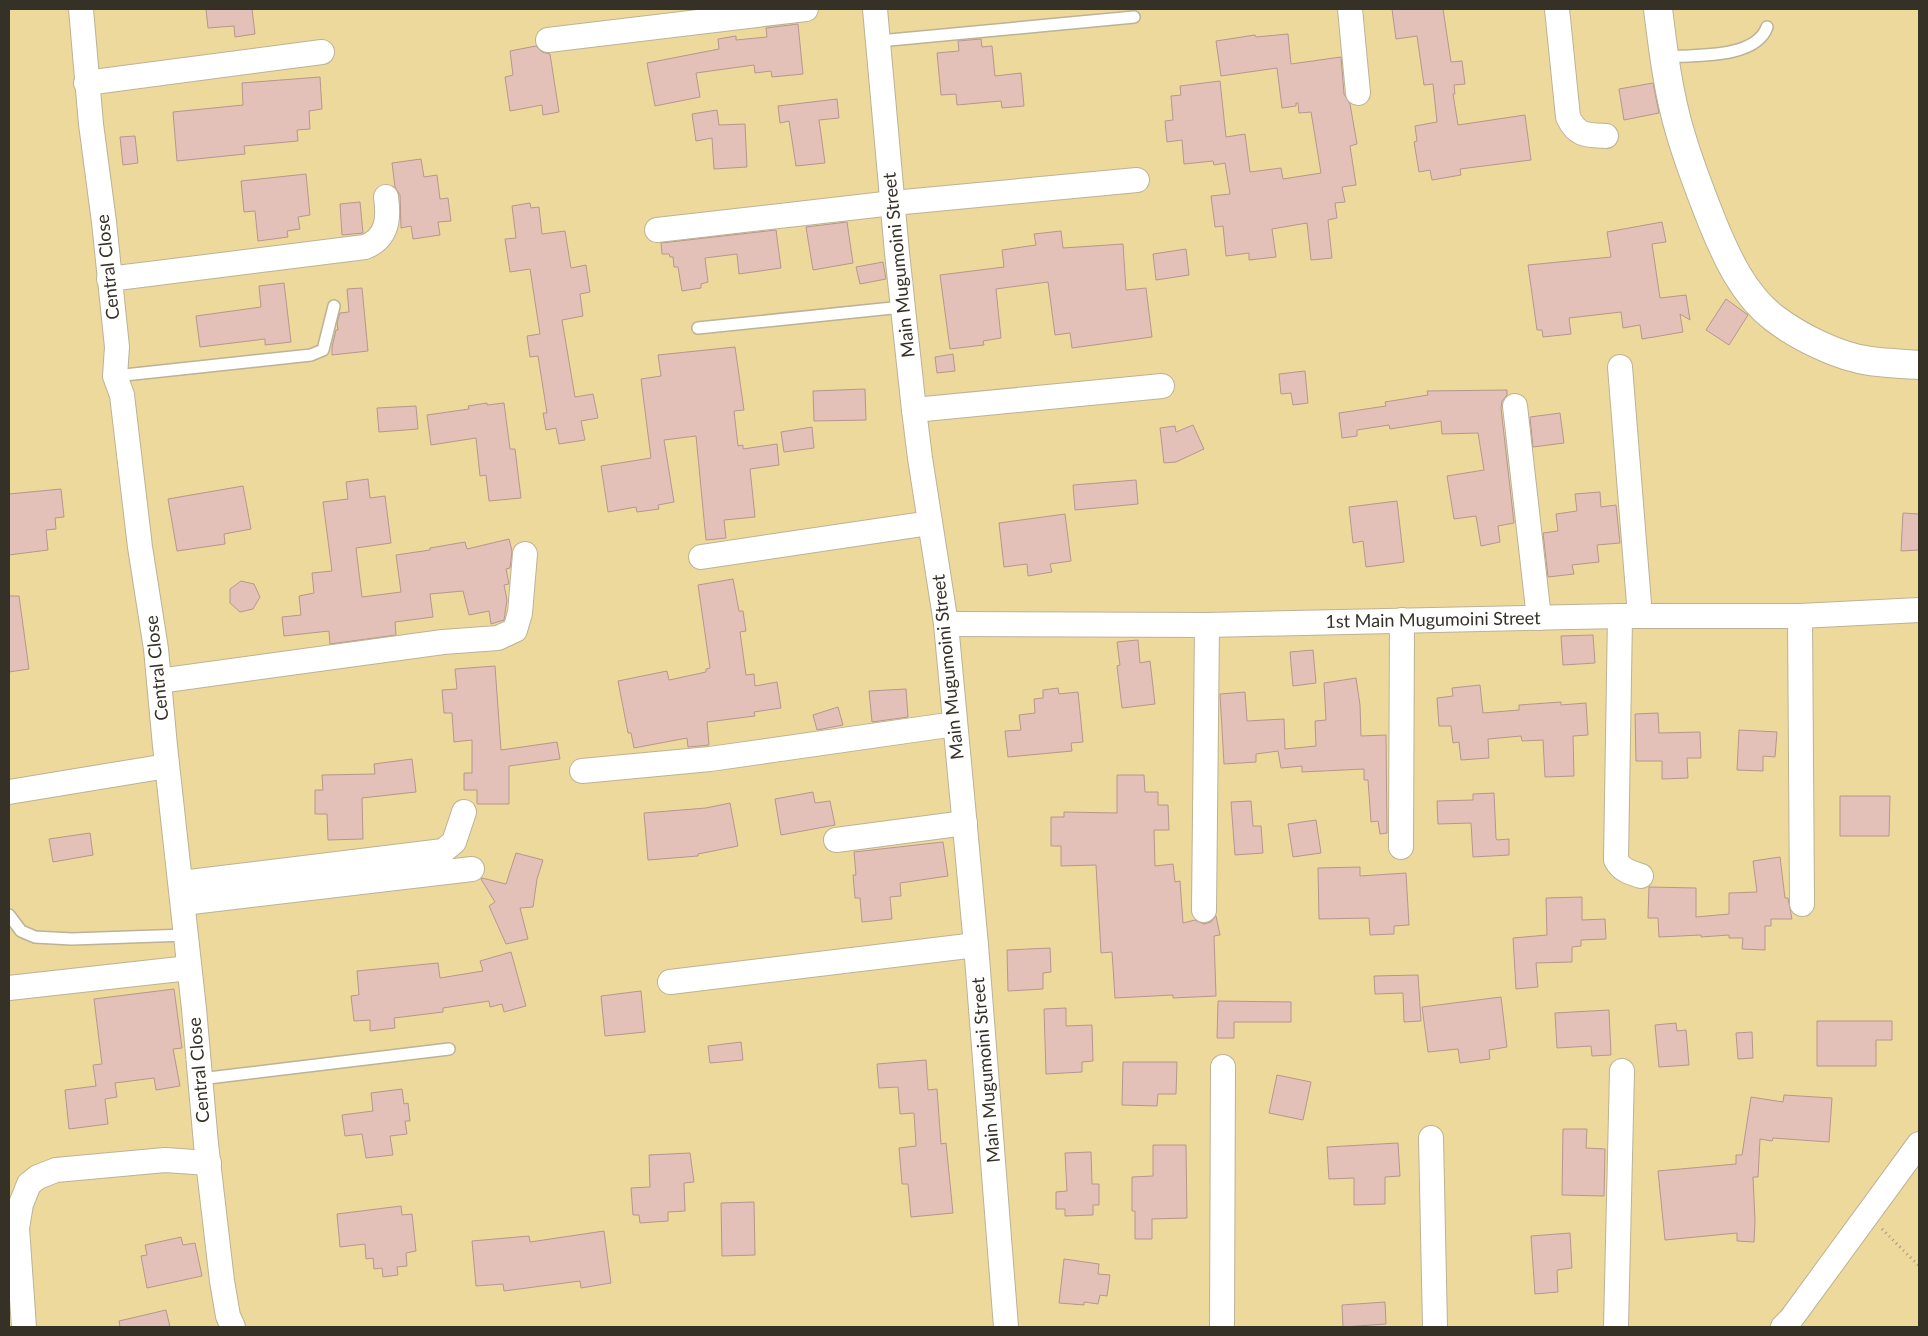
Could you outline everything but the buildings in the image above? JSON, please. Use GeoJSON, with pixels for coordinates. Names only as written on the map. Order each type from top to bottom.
{"type":"FeatureCollection","features":[{"type":"Feature","properties":{"kind":"street","name":"Central Close"},"geometry":{"type":"LineString","coordinates":[[81,9],[86,83],[104,222],[117,347],[115,376],[122,395],[140,547],[156,649],[222,1281],[228,1316],[233,1327]]}},
{"type":"Feature","properties":{"kind":"street"},"geometry":{"type":"LineString","coordinates":[[548,40],[806,9]]}},
{"type":"Feature","properties":{"kind":"street","name":"Main Mugumoini Street"},"geometry":{"type":"LineString","coordinates":[[876,9],[902,307],[914,410],[946,624],[976,945],[1006,1327]]}},
{"type":"Feature","properties":{"kind":"street"},"geometry":{"type":"LineString","coordinates":[[1350,9],[1358,93]]}},
{"type":"Feature","properties":{"kind":"street"},"geometry":{"type":"LineString","coordinates":[[1557,9],[1568,117],[1573,128],[1578,131],[1588,135],[1606,136]]}},
{"type":"Feature","properties":{"kind":"street"},"geometry":{"type":"LineString","coordinates":[[1658,9],[1679,130],[1726,255],[1752,298],[1774,318],[1794,331],[1848,356],[1870,361],[1919,365]]}},
{"type":"Feature","properties":{"kind":"street"},"geometry":{"type":"LineString","coordinates":[[86,83],[322,52]]}},
{"type":"Feature","properties":{"kind":"street"},"geometry":{"type":"LineString","coordinates":[[656,230],[893,203],[1136,180]]}},
{"type":"Feature","properties":{"kind":"street"},"geometry":{"type":"LineString","coordinates":[[109,279],[365,247],[375,243],[386,226],[388,213],[386,196]]}},
{"type":"Feature","properties":{"kind":"street"},"geometry":{"type":"LineString","coordinates":[[1620,366],[1630,616],[1616,860],[1620,868],[1641,876]]}},
{"type":"Feature","properties":{"kind":"street"},"geometry":{"type":"LineString","coordinates":[[914,410],[1162,386]]}},
{"type":"Feature","properties":{"kind":"street"},"geometry":{"type":"LineString","coordinates":[[1515,406],[1539,618]]}},
{"type":"Feature","properties":{"kind":"street"},"geometry":{"type":"LineString","coordinates":[[701,557],[930,523]]}},
{"type":"Feature","properties":{"kind":"street"},"geometry":{"type":"LineString","coordinates":[[159,681],[443,642],[498,638],[515,630],[520,613],[525,554]]}},
{"type":"Feature","properties":{"kind":"street","name":"1st Main Mugumoini Street"},"geometry":{"type":"LineString","coordinates":[[946,624],[1206,625],[1630,616],[1800,616],[1919,610]]}},
{"type":"Feature","properties":{"kind":"street"},"geometry":{"type":"LineString","coordinates":[[1800,616],[1802,904]]}},
{"type":"Feature","properties":{"kind":"street"},"geometry":{"type":"LineString","coordinates":[[1401,847],[1402,620]]}},
{"type":"Feature","properties":{"kind":"street"},"geometry":{"type":"LineString","coordinates":[[1204,910],[1206,625]]}},
{"type":"Feature","properties":{"kind":"street"},"geometry":{"type":"LineString","coordinates":[[582,771],[710,759],[955,724]]}},
{"type":"Feature","properties":{"kind":"street"},"geometry":{"type":"LineString","coordinates":[[9,792],[167,766]]}},
{"type":"Feature","properties":{"kind":"street"},"geometry":{"type":"LineString","coordinates":[[182,893],[444,851],[454,842],[464,812]]}},
{"type":"Feature","properties":{"kind":"street"},"geometry":{"type":"LineString","coordinates":[[836,840],[965,823]]}},
{"type":"Feature","properties":{"kind":"street"},"geometry":{"type":"LineString","coordinates":[[182,893],[472,870]]}},
{"type":"Feature","properties":{"kind":"street"},"geometry":{"type":"LineString","coordinates":[[670,982],[976,945]]}},
{"type":"Feature","properties":{"kind":"street"},"geometry":{"type":"LineString","coordinates":[[9,988],[190,968]]}},
{"type":"Feature","properties":{"kind":"street"},"geometry":{"type":"LineString","coordinates":[[1222,1327],[1223,1067]]}},
{"type":"Feature","properties":{"kind":"street"},"geometry":{"type":"LineString","coordinates":[[1616,1327],[1622,1071]]}},
{"type":"Feature","properties":{"kind":"street"},"geometry":{"type":"LineString","coordinates":[[1431,1138],[1435,1327]]}},
{"type":"Feature","properties":{"kind":"street"},"geometry":{"type":"LineString","coordinates":[[1783,1327],[1791,1319],[1919,1144]]}},
{"type":"Feature","properties":{"kind":"street"},"geometry":{"type":"LineString","coordinates":[[24,1327],[17,1228],[20,1204],[29,1184],[38,1177],[56,1170],[166,1160],[209,1163]]}},
{"type":"Feature","properties":{"kind":"lane"},"geometry":{"type":"LineString","coordinates":[[879,41],[1134,17]]}},
{"type":"Feature","properties":{"kind":"lane"},"geometry":{"type":"LineString","coordinates":[[1665,57],[1724,54],[1744,49],[1765,34],[1767,27]]}},
{"type":"Feature","properties":{"kind":"lane"},"geometry":{"type":"LineString","coordinates":[[115,376],[311,355],[323,350],[334,306]]}},
{"type":"Feature","properties":{"kind":"lane"},"geometry":{"type":"LineString","coordinates":[[698,328],[902,307]]}},
{"type":"Feature","properties":{"kind":"lane"},"geometry":{"type":"LineString","coordinates":[[9,915],[21,931],[34,937],[72,939],[186,935]]}},
{"type":"Feature","properties":{"kind":"lane"},"geometry":{"type":"LineString","coordinates":[[200,1079],[449,1048]]}},
{"type":"Feature","properties":{"kind":"path"},"geometry":{"type":"LineString","coordinates":[[1867,1214],[1919,1266]]}},
{"type":"Feature","properties":{"kind":"shaded area"},"geometry":{"type":"Polygon","coordinates":[[[9,9],[1919,9],[1919,1327],[9,1327],[9,9]]]}}]}
